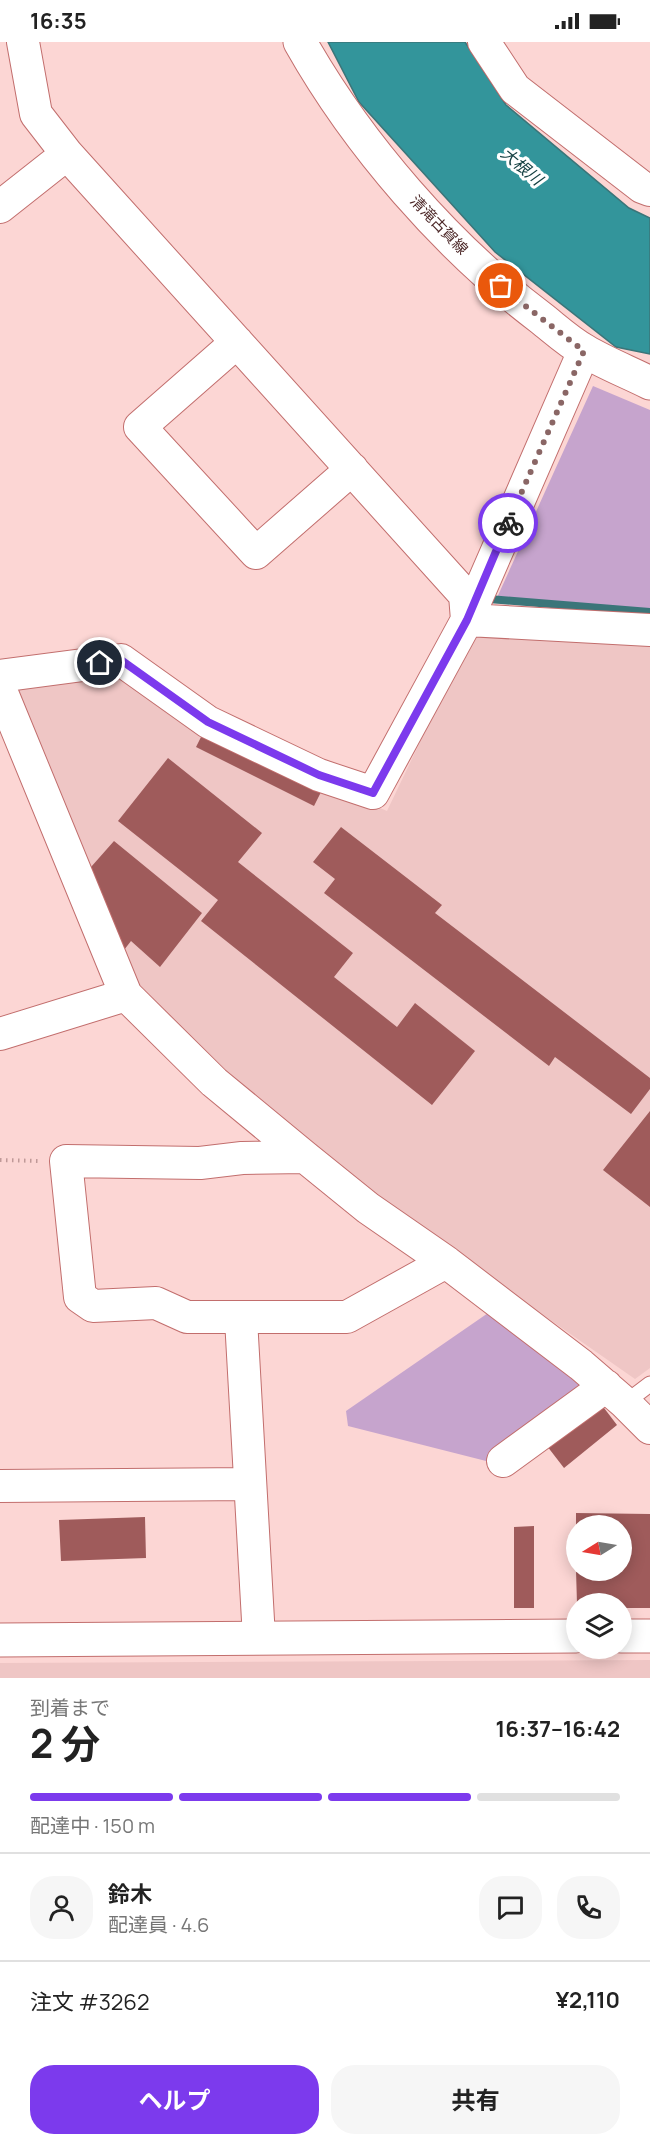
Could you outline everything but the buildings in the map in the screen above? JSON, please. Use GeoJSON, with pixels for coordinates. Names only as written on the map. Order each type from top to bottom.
{"type":"FeatureCollection","features":[{"type":"Feature","properties":{"kind":"street"},"geometry":{"type":"LineString","coordinates":[[23,42],[36,114],[67,154],[465,595],[467,620]]}},
{"type":"Feature","properties":{"kind":"street","name":"清滝古賀線"},"geometry":{"type":"LineString","coordinates":[[300,42],[345,114],[406,190],[461,248],[515,298],[584,351],[650,383]]}},
{"type":"Feature","properties":{"kind":"street"},"geometry":{"type":"LineString","coordinates":[[484,42],[515,89],[642,187],[650,190]]}},
{"type":"Feature","properties":{"kind":"street"},"geometry":{"type":"LineString","coordinates":[[0,207],[67,154]]}},
{"type":"Feature","properties":{"kind":"street"},"geometry":{"type":"LineString","coordinates":[[237,342],[140,427],[256,553],[352,469]]}},
{"type":"Feature","properties":{"kind":"street"},"geometry":{"type":"LineString","coordinates":[[0,676],[121,660],[208,722],[319,775],[373,793],[467,620],[584,351]]}},
{"type":"Feature","properties":{"kind":"street"},"geometry":{"type":"LineString","coordinates":[[467,620],[650,630]]}},
{"type":"Feature","properties":{"kind":"street"},"geometry":{"type":"LineString","coordinates":[[0,688],[126,995],[214,1082],[368,1208],[446,1263],[616,1395],[650,1428]]}},
{"type":"Feature","properties":{"kind":"street"},"geometry":{"type":"LineString","coordinates":[[0,1034],[126,995]]}},
{"type":"Feature","properties":{"kind":"street"},"geometry":{"type":"LineString","coordinates":[[305,1157],[242,1158],[200,1163],[66,1161],[80,1297],[93,1306],[156,1303],[187,1317],[348,1317],[446,1263]]}},
{"type":"Feature","properties":{"kind":"street"},"geometry":{"type":"LineString","coordinates":[[241,1318],[259,1638]]}},
{"type":"Feature","properties":{"kind":"street"},"geometry":{"type":"LineString","coordinates":[[502,1461],[616,1395]]}},
{"type":"Feature","properties":{"kind":"street"},"geometry":{"type":"LineString","coordinates":[[0,1486],[249,1484]]}},
{"type":"Feature","properties":{"kind":"street"},"geometry":{"type":"LineString","coordinates":[[0,1640],[566,1636]]}},
{"type":"Feature","properties":{"kind":"street"},"geometry":{"type":"LineString","coordinates":[[632,1636],[650,1636]]}},
{"type":"Feature","properties":{"kind":"lane"},"geometry":{"type":"LineString","coordinates":[[616,1395],[650,1384]]}},
{"type":"Feature","properties":{"kind":"path"},"geometry":{"type":"LineString","coordinates":[[0,1160],[66,1161]]}},
{"type":"Feature","properties":{"kind":"shaded area"},"geometry":{"type":"Polygon","coordinates":[[[593,386],[650,410],[650,613],[495,602],[593,386]]]}},
{"type":"Feature","properties":{"kind":"shaded area"},"geometry":{"type":"Polygon","coordinates":[[[473,631],[650,643],[650,1368],[635,1379],[312,1154],[128,977],[0,677],[113,668],[202,731],[387,811],[473,631]]]}},
{"type":"Feature","properties":{"kind":"shaded area"},"geometry":{"type":"Polygon","coordinates":[[[491,1311],[589,1389],[490,1462],[348,1426],[346,1411],[491,1311]]]}},
{"type":"Feature","properties":{"kind":"shaded area"},"geometry":{"type":"Polygon","coordinates":[[[650,1660],[650,1678],[0,1678],[0,1663],[650,1660]]]}},
{"type":"Feature","properties":{"kind":"water","name":"大根川"},"geometry":{"type":"Polygon","coordinates":[[[328,42],[465,42],[506,105],[629,208],[650,218],[650,354],[616,347],[495,252],[359,102],[328,42]]]}},
{"type":"Feature","properties":{"kind":"waterway"},"geometry":{"type":"LineString","coordinates":[[489,599],[650,612]]}},
{"type":"Feature","properties":{"kind":"way so far"},"geometry":{"type":"LineString","coordinates":[[501,286],[584,351],[508,523]]}},
{"type":"Feature","properties":{"kind":"route"},"geometry":{"type":"LineString","coordinates":[[100,663],[121,660],[208,722],[319,775],[373,793],[467,620],[508,523]]}}]}
